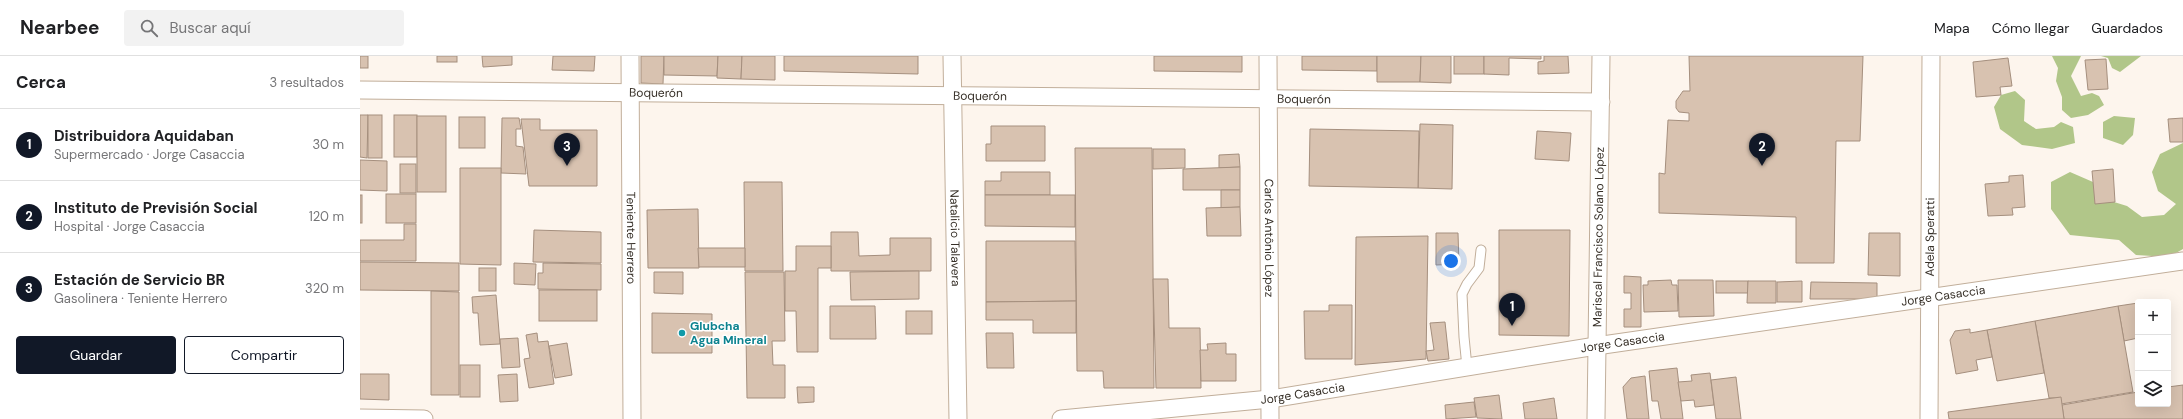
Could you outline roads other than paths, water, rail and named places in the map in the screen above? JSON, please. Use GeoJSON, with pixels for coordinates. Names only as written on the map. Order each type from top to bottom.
{"type":"FeatureCollection","features":[{"type":"Feature","properties":{"kind":"street","name":"Teniente Herrero"},"geometry":{"type":"LineString","coordinates":[[630,56],[632,419]]}},
{"type":"Feature","properties":{"kind":"street","name":"Natalicio Talavera"},"geometry":{"type":"LineString","coordinates":[[952,56],[958,419]]}},
{"type":"Feature","properties":{"kind":"street","name":"Carlos Antônio López"},"geometry":{"type":"LineString","coordinates":[[1268,56],[1270,419]]}},
{"type":"Feature","properties":{"kind":"street","name":"Mariscal Francisco Solano López"},"geometry":{"type":"LineString","coordinates":[[1596,419],[1601,56]]}},
{"type":"Feature","properties":{"kind":"street","name":"Adela Speratti"},"geometry":{"type":"LineString","coordinates":[[1929,419],[1931,56]]}},
{"type":"Feature","properties":{"kind":"street","name":"Boquerón"},"geometry":{"type":"LineString","coordinates":[[360,90],[952,97],[1268,98],[1601,102]]}},
{"type":"Feature","properties":{"kind":"street","name":"Jorge Casaccia"},"geometry":{"type":"LineString","coordinates":[[1061,419],[1270,399],[1596,346],[2183,261]]}},
{"type":"Feature","properties":{"kind":"street"},"geometry":{"type":"LineString","coordinates":[[360,418],[424,419]]}},
{"type":"Feature","properties":{"kind":"lane"},"geometry":{"type":"LineString","coordinates":[[1467,367],[1462,294],[1466,284],[1479,268],[1480,250]]}},
{"type":"Feature","properties":{"kind":"place","name":"Estación de Servicio BR"},"geometry":{"type":"Point","coordinates":[567,166]}},
{"type":"Feature","properties":{"kind":"place","name":"Instituto de Previsión Social"},"geometry":{"type":"Point","coordinates":[1762,166]}},
{"type":"Feature","properties":{"kind":"place","name":"Distribuidora Aquidaban"},"geometry":{"type":"Point","coordinates":[1512,326]}},
{"type":"Feature","properties":{"kind":"place","name":"Glubcha Agua Mineral"},"geometry":{"type":"Point","coordinates":[682,333]}}]}
